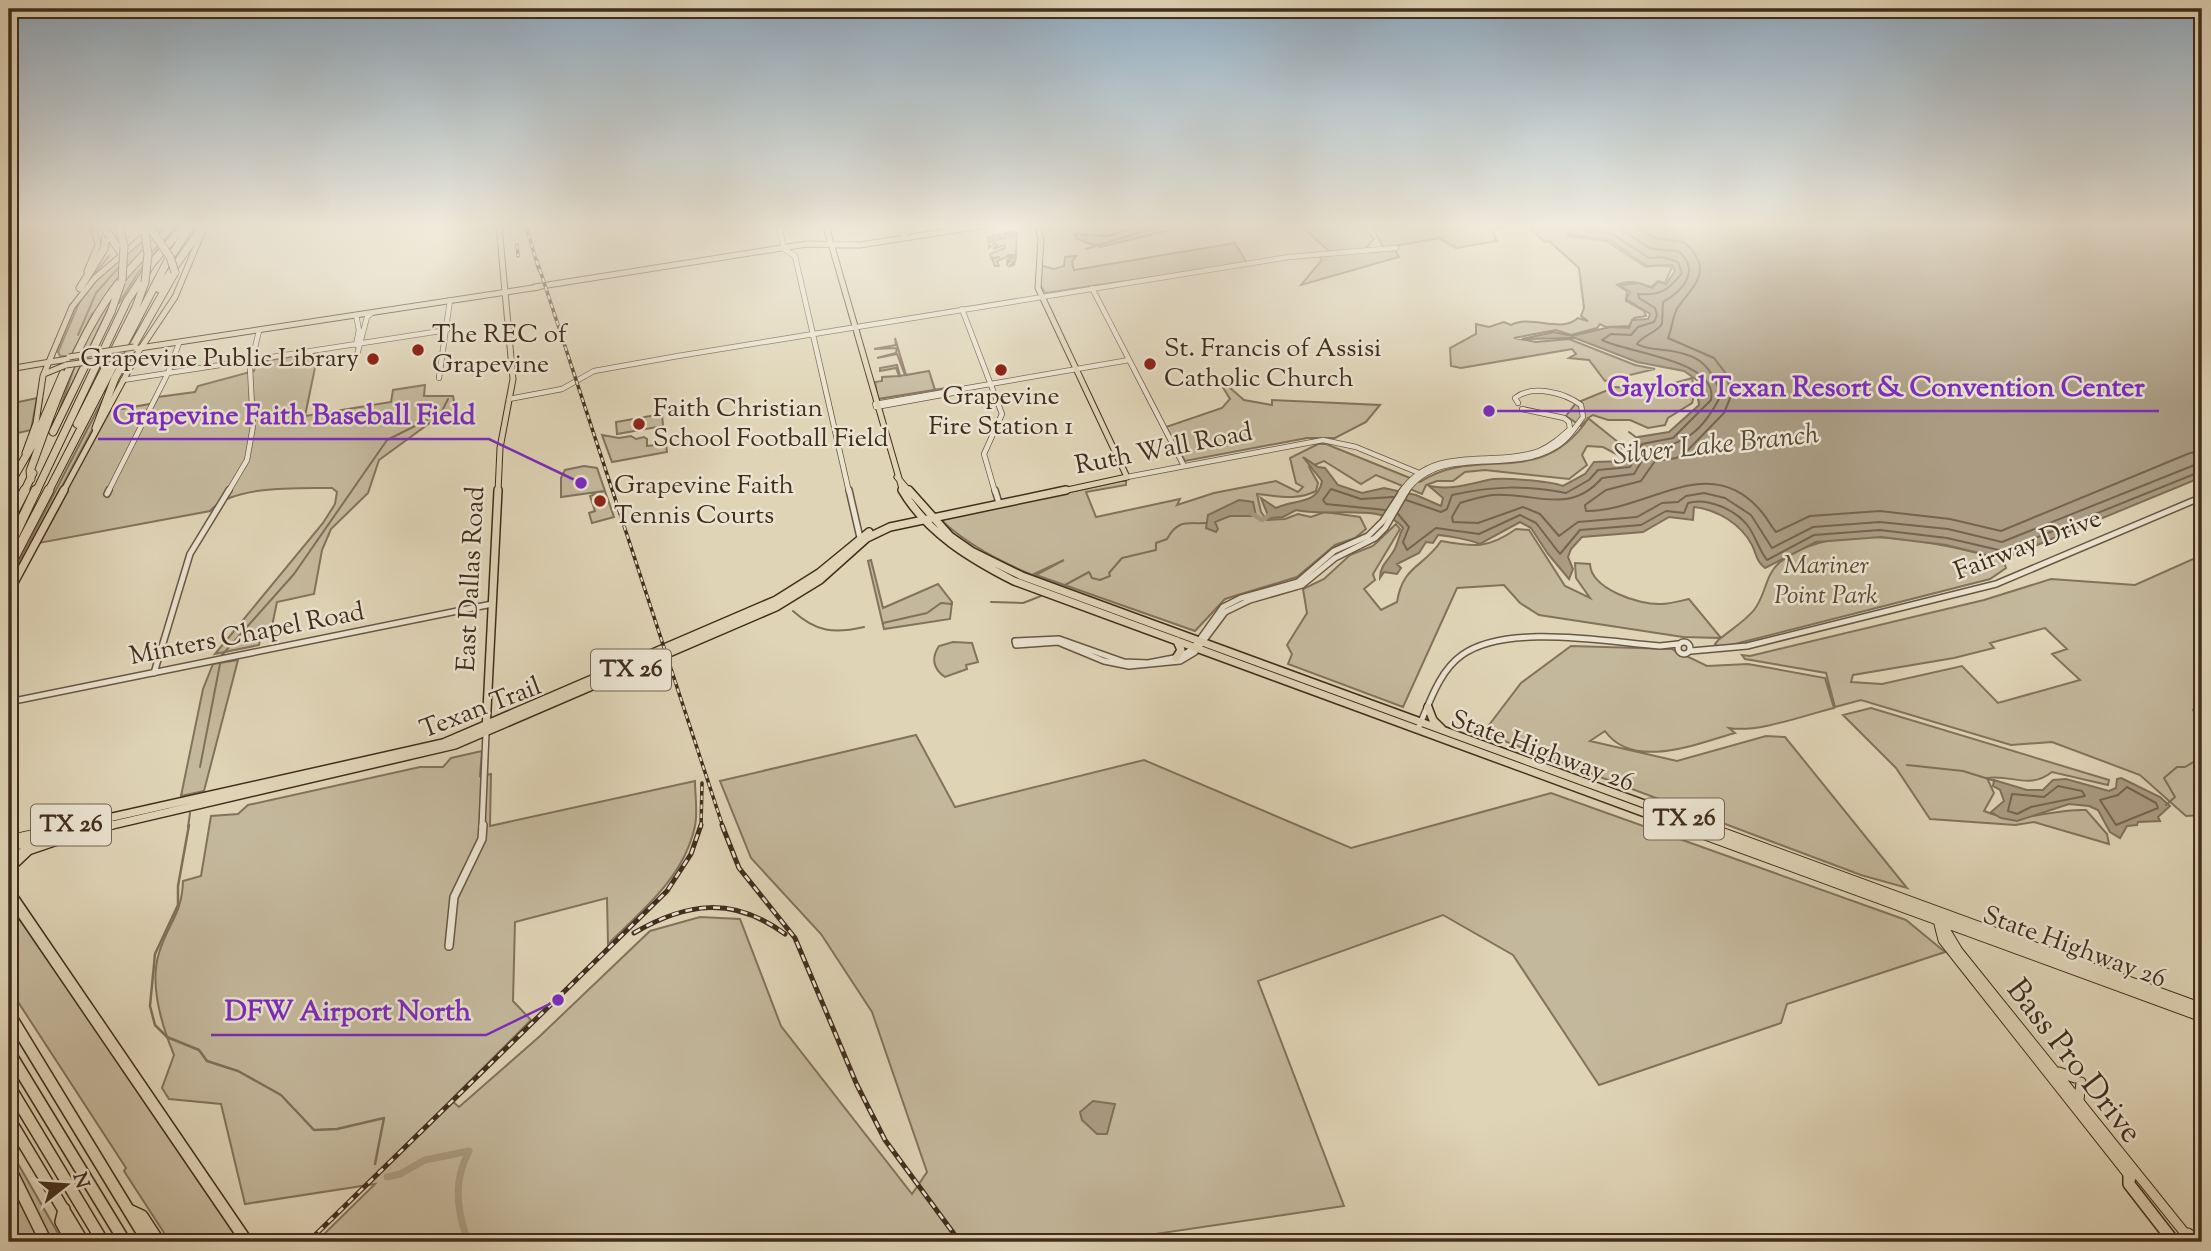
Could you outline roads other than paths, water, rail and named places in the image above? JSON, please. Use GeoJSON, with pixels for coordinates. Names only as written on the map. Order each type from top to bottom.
{"type":"FeatureCollection","features":[{"type":"Feature","properties":{"kind":"highway"},"geometry":{"type":"LineString","coordinates":[[80,288],[82,284]]}},
{"type":"Feature","properties":{"kind":"highway"},"geometry":{"type":"LineString","coordinates":[[31,479],[34,461],[88,330],[119,284]]}},
{"type":"Feature","properties":{"kind":"highway"},"geometry":{"type":"LineString","coordinates":[[9,521],[115,303],[121,284]]}},
{"type":"Feature","properties":{"kind":"highway"},"geometry":{"type":"LineString","coordinates":[[9,537],[133,284]]}},
{"type":"Feature","properties":{"kind":"highway"},"geometry":{"type":"LineString","coordinates":[[9,547],[127,301],[138,284]]}},
{"type":"Feature","properties":{"kind":"highway"},"geometry":{"type":"LineString","coordinates":[[72,446],[73,432],[136,307],[144,284]]}},
{"type":"Feature","properties":{"kind":"highway"},"geometry":{"type":"LineString","coordinates":[[9,567],[156,284]]}},
{"type":"Feature","properties":{"kind":"highway"},"geometry":{"type":"LineString","coordinates":[[130,335],[164,284]]}},
{"type":"Feature","properties":{"kind":"highway"},"geometry":{"type":"LineString","coordinates":[[96,428],[95,424],[114,382],[140,334],[166,297],[171,284]]}},
{"type":"Feature","properties":{"kind":"highway"},"geometry":{"type":"LineString","coordinates":[[157,322],[175,284]]}},
{"type":"Feature","properties":{"kind":"highway"},"geometry":{"type":"LineString","coordinates":[[10,484],[33,444],[83,334],[88,330]]}},
{"type":"Feature","properties":{"kind":"highway"},"geometry":{"type":"LineString","coordinates":[[9,867],[28,849],[66,836]]}},
{"type":"Feature","properties":{"kind":"highway"},"geometry":{"type":"LineString","coordinates":[[9,892],[247,1242]]}},
{"type":"Feature","properties":{"kind":"highway"},"geometry":{"type":"LineString","coordinates":[[9,1014],[148,1242]]}},
{"type":"Feature","properties":{"kind":"highway"},"geometry":{"type":"LineString","coordinates":[[9,1052],[125,1242]]}},
{"type":"Feature","properties":{"kind":"highway"},"geometry":{"type":"LineString","coordinates":[[9,1086],[103,1242]]}},
{"type":"Feature","properties":{"kind":"highway"},"geometry":{"type":"LineString","coordinates":[[9,1119],[83,1242]]}},
{"type":"Feature","properties":{"kind":"highway"},"geometry":{"type":"LineString","coordinates":[[9,1167],[46,1242]]}},
{"type":"Feature","properties":{"kind":"highway"},"geometry":{"type":"LineString","coordinates":[[2129,1176],[2129,1184],[2174,1242]]}},
{"type":"Feature","properties":{"kind":"highway"},"geometry":{"type":"LineString","coordinates":[[64,1209],[61,1222],[72,1242]]}},
{"type":"Feature","properties":{"kind":"highway"},"geometry":{"type":"LineString","coordinates":[[128,1209],[142,1216],[159,1242]]}},
{"type":"Feature","properties":{"kind":"highway"},"geometry":{"type":"LineString","coordinates":[[236,1226],[241,1242]]}},
{"type":"Feature","properties":{"kind":"main road"},"geometry":{"type":"LineString","coordinates":[[10,484],[33,434],[46,369],[82,284]]}},
{"type":"Feature","properties":{"kind":"main road"},"geometry":{"type":"LineString","coordinates":[[72,307],[89,284]]}},
{"type":"Feature","properties":{"kind":"main road"},"geometry":{"type":"LineString","coordinates":[[119,387],[117,385],[134,352],[146,339],[180,284]]}},
{"type":"Feature","properties":{"kind":"main road"},"geometry":{"type":"LineString","coordinates":[[507,284],[508,291]]}},
{"type":"Feature","properties":{"kind":"main road"},"geometry":{"type":"LineString","coordinates":[[508,284],[508,291]]}},
{"type":"Feature","properties":{"kind":"main road"},"geometry":{"type":"LineString","coordinates":[[9,371],[22,367],[46,369],[67,361],[551,284]]}},
{"type":"Feature","properties":{"kind":"main road"},"geometry":{"type":"LineString","coordinates":[[842,284],[897,477],[913,507],[924,518]]}},
{"type":"Feature","properties":{"kind":"main road"},"geometry":{"type":"LineString","coordinates":[[1034,284],[1125,478]]}},
{"type":"Feature","properties":{"kind":"main road","name":"East Dallas Road"},"geometry":{"type":"LineString","coordinates":[[486,730],[500,448],[505,418],[518,381],[508,291]]}},
{"type":"Feature","properties":{"kind":"main road"},"geometry":{"type":"LineString","coordinates":[[64,326],[67,330],[57,356],[67,361]]}},
{"type":"Feature","properties":{"kind":"main road"},"geometry":{"type":"LineString","coordinates":[[146,339],[155,347]]}},
{"type":"Feature","properties":{"kind":"main road"},"geometry":{"type":"LineString","coordinates":[[9,371],[51,369],[67,361],[155,347]]}},
{"type":"Feature","properties":{"kind":"main road"},"geometry":{"type":"LineString","coordinates":[[9,592],[123,380],[134,352]]}},
{"type":"Feature","properties":{"kind":"main road"},"geometry":{"type":"LineString","coordinates":[[897,477],[924,518]]}},
{"type":"Feature","properties":{"kind":"main road","name":"Ruth Wall Road"},"geometry":{"type":"LineString","coordinates":[[924,518],[1125,478]]}},
{"type":"Feature","properties":{"kind":"main road","name":"Ruth Wall Road"},"geometry":{"type":"LineString","coordinates":[[924,518],[999,503]]}},
{"type":"Feature","properties":{"kind":"main road"},"geometry":{"type":"LineString","coordinates":[[906,519],[912,514],[913,507]]}},
{"type":"Feature","properties":{"kind":"main road"},"geometry":{"type":"LineString","coordinates":[[941,516],[938,520],[941,528]]}},
{"type":"Feature","properties":{"kind":"main road","name":"Texan Trail"},"geometry":{"type":"LineString","coordinates":[[861,540],[890,527],[924,518]]}},
{"type":"Feature","properties":{"kind":"main road","name":"Texan Trail"},"geometry":{"type":"LineString","coordinates":[[9,840],[237,788],[407,755],[486,730],[796,593],[877,528],[906,519],[924,518]]}},
{"type":"Feature","properties":{"kind":"main road","name":"State Highway 26"},"geometry":{"type":"LineString","coordinates":[[924,518],[961,545],[998,566],[1177,641],[1199,645]]}},
{"type":"Feature","properties":{"kind":"main road","name":"State Highway 26"},"geometry":{"type":"LineString","coordinates":[[924,518],[932,528],[985,567],[1420,726],[1913,911],[1942,917],[1966,930],[2202,1008]]}},
{"type":"Feature","properties":{"kind":"main road"},"geometry":{"type":"LineString","coordinates":[[1176,658],[1181,650],[1177,641]]}},
{"type":"Feature","properties":{"kind":"main road"},"geometry":{"type":"LineString","coordinates":[[1428,707],[1433,720],[1446,732]]}},
{"type":"Feature","properties":{"kind":"main road","name":"State Highway 26"},"geometry":{"type":"LineString","coordinates":[[1420,726],[1446,732],[2081,968],[2202,1017]]}},
{"type":"Feature","properties":{"kind":"main road","name":"Texan Trail"},"geometry":{"type":"LineString","coordinates":[[9,846],[66,836],[228,799],[304,777]]}},
{"type":"Feature","properties":{"kind":"main road"},"geometry":{"type":"LineString","coordinates":[[228,799],[237,788]]}},
{"type":"Feature","properties":{"kind":"main road"},"geometry":{"type":"LineString","coordinates":[[123,823],[134,811]]}},
{"type":"Feature","properties":{"kind":"main road"},"geometry":{"type":"LineString","coordinates":[[1913,911],[1928,921],[1947,941],[1966,930]]}},
{"type":"Feature","properties":{"kind":"main road","name":"Bass Pro Drive"},"geometry":{"type":"LineString","coordinates":[[1942,917],[1947,941],[2180,1242]]}},
{"type":"Feature","properties":{"kind":"main road","name":"Bass Pro Drive"},"geometry":{"type":"LineString","coordinates":[[1947,941],[2080,1101],[2192,1242]]}},
{"type":"Feature","properties":{"kind":"main road"},"geometry":{"type":"LineString","coordinates":[[2053,1068],[2078,1080],[2080,1101]]}},
{"type":"Feature","properties":{"kind":"main road"},"geometry":{"type":"LineString","coordinates":[[2177,1223],[2202,1242]]}},
{"type":"Feature","properties":{"kind":"street"},"geometry":{"type":"LineString","coordinates":[[801,284],[861,540]]}},
{"type":"Feature","properties":{"kind":"street"},"geometry":{"type":"LineString","coordinates":[[511,399],[562,389],[594,371],[1115,284]]}},
{"type":"Feature","properties":{"kind":"street"},"geometry":{"type":"LineString","coordinates":[[1092,288],[1184,466]]}},
{"type":"Feature","properties":{"kind":"street"},"geometry":{"type":"LineString","coordinates":[[439,378],[450,300]]}},
{"type":"Feature","properties":{"kind":"street"},"geometry":{"type":"LineString","coordinates":[[962,309],[1002,418],[986,445],[985,460],[999,503]]}},
{"type":"Feature","properties":{"kind":"street"},"geometry":{"type":"LineString","coordinates":[[358,344],[367,317],[373,313]]}},
{"type":"Feature","properties":{"kind":"street"},"geometry":{"type":"LineString","coordinates":[[356,315],[364,330]]}},
{"type":"Feature","properties":{"kind":"street"},"geometry":{"type":"LineString","coordinates":[[356,315],[358,344]]}},
{"type":"Feature","properties":{"kind":"street"},"geometry":{"type":"LineString","coordinates":[[123,380],[447,330]]}},
{"type":"Feature","properties":{"kind":"street"},"geometry":{"type":"LineString","coordinates":[[154,673],[192,547],[247,460],[253,426],[251,361],[259,331]]}},
{"type":"Feature","properties":{"kind":"street"},"geometry":{"type":"LineString","coordinates":[[107,494],[168,373],[179,343]]}},
{"type":"Feature","properties":{"kind":"street"},"geometry":{"type":"LineString","coordinates":[[875,405],[1129,360]]}},
{"type":"Feature","properties":{"kind":"street"},"geometry":{"type":"LineString","coordinates":[[1199,645],[1176,658],[1132,663],[1106,657],[1062,638],[1015,643],[1060,642],[1114,664],[1145,667],[1181,661],[1199,645],[1212,617],[1230,603],[1301,580],[1334,552],[1367,537],[1385,525],[1418,475],[1438,468],[1540,452],[1563,438],[1583,416],[1583,409],[1575,399],[1556,392],[1526,394],[1516,397],[1518,403]]}},
{"type":"Feature","properties":{"kind":"street"},"geometry":{"type":"LineString","coordinates":[[1522,409],[1530,414],[1554,414],[1566,418],[1570,429],[1563,438]]}},
{"type":"Feature","properties":{"kind":"street","name":"Ruth Wall Road"},"geometry":{"type":"LineString","coordinates":[[1125,478],[1315,440],[1337,442],[1418,475]]}},
{"type":"Feature","properties":{"kind":"street","name":"Fairway Drive"},"geometry":{"type":"LineString","coordinates":[[1420,726],[1455,661],[1474,646],[1491,641],[1519,638],[1679,647],[1684,643],[1691,649],[1700,650],[1748,646],[1996,584],[2202,497]]}},
{"type":"Feature","properties":{"kind":"street","name":"Minters Chapel Road"},"geometry":{"type":"LineString","coordinates":[[9,702],[492,604]]}},
{"type":"Feature","properties":{"kind":"street","name":"East Dallas Road"},"geometry":{"type":"LineString","coordinates":[[449,946],[454,897],[482,839],[486,730]]}},
{"type":"Feature","properties":{"kind":"water"},"geometry":{"type":"Polygon","coordinates":[[[1643,284],[1652,288],[1656,284],[2202,284],[2202,477],[2003,559],[1946,545],[1881,537],[1816,542],[1765,568],[1742,531],[1720,515],[1694,507],[1693,520],[1669,517],[1643,532],[1582,537],[1571,549],[1568,557],[1573,569],[1569,579],[1531,528],[1520,522],[1480,544],[1438,535],[1433,543],[1426,542],[1419,553],[1397,564],[1401,568],[1397,574],[1384,572],[1380,578],[1382,568],[1394,550],[1403,528],[1394,520],[1368,513],[1296,510],[1283,517],[1269,518],[1261,498],[1276,508],[1310,498],[1320,489],[1322,481],[1303,457],[1318,467],[1325,468],[1338,485],[1362,493],[1384,488],[1416,495],[1441,506],[1443,498],[1429,486],[1451,487],[1503,479],[1563,486],[1585,474],[1594,462],[1626,461],[1638,437],[1669,432],[1699,405],[1698,398],[1707,395],[1697,388],[1701,383],[1684,371],[1637,362],[1575,338],[1522,339],[1554,332],[1572,336],[1610,327],[1629,328],[1632,320],[1648,319],[1650,314],[1626,299],[1630,292],[1619,285],[1643,284]]]}},
{"type":"Feature","properties":{"kind":"water"},"geometry":{"type":"Polygon","coordinates":[[[1239,500],[1253,502],[1256,516],[1230,516],[1215,522],[1218,529],[1216,532],[1206,528],[1208,515],[1239,500]]]}},
{"type":"Feature","properties":{"kind":"water"},"geometry":{"type":"Polygon","coordinates":[[[2121,778],[2160,797],[2170,806],[2158,817],[2160,821],[2138,822],[2137,825],[2127,826],[2120,838],[2110,832],[2098,810],[2089,806],[2069,804],[2017,821],[2001,818],[1991,812],[2004,801],[2000,790],[1993,786],[1994,780],[2027,790],[2043,790],[2053,780],[2066,779],[2109,791],[2116,788],[2117,779],[2121,778]]]}},
{"type":"Feature","properties":{"kind":"water"},"geometry":{"type":"Polygon","coordinates":[[[1093,1101],[1115,1104],[1107,1134],[1097,1134],[1082,1120],[1080,1112],[1093,1101]]]}},
{"type":"Feature","properties":{"kind":"waterway"},"geometry":{"type":"LineString","coordinates":[[78,335],[96,293],[104,284]]}},
{"type":"Feature","properties":{"kind":"waterway"},"geometry":{"type":"LineString","coordinates":[[222,655],[294,574],[387,440],[441,413],[448,399]]}},
{"type":"Feature","properties":{"kind":"waterway"},"geometry":{"type":"LineString","coordinates":[[1629,432],[1637,438]]}},
{"type":"Feature","properties":{"kind":"waterway","name":"Silver Lake Branch"},"geometry":{"type":"LineString","coordinates":[[1251,513],[1262,520],[1274,512]]}},
{"type":"Feature","properties":{"kind":"waterway","name":"Silver Lake Branch"},"geometry":{"type":"LineString","coordinates":[[1065,585],[1089,572],[1092,578],[1100,580],[1110,576],[1109,573],[1122,558],[1156,550],[1156,543],[1167,539],[1179,525],[1206,523]]}},
{"type":"Feature","properties":{"kind":"waterway","name":"Silver Lake Branch"},"geometry":{"type":"LineString","coordinates":[[991,602],[1023,603],[1041,596]]}},
{"type":"Feature","properties":{"kind":"waterway","name":"Silver Lake Branch"},"geometry":{"type":"LineString","coordinates":[[883,623],[927,613],[941,603],[952,604]]}},
{"type":"Feature","properties":{"kind":"waterway","name":"Silver Lake Branch"},"geometry":{"type":"LineString","coordinates":[[793,611],[826,630],[864,627]]}},
{"type":"Feature","properties":{"kind":"waterway"},"geometry":{"type":"LineString","coordinates":[[200,767],[220,664]]}},
{"type":"Feature","properties":{"kind":"waterway"},"geometry":{"type":"LineString","coordinates":[[2202,702],[2193,710],[2202,724]]}},
{"type":"Feature","properties":{"kind":"waterway"},"geometry":{"type":"LineString","coordinates":[[2166,805],[2175,797],[2164,778],[2177,767],[2185,767],[2202,757]]}},
{"type":"Feature","properties":{"kind":"waterway"},"geometry":{"type":"LineString","coordinates":[[1907,765],[1963,771],[1995,781]]}},
{"type":"Feature","properties":{"kind":"waterway"},"geometry":{"type":"LineString","coordinates":[[188,827],[190,813]]}},
{"type":"Feature","properties":{"kind":"waterway"},"geometry":{"type":"LineString","coordinates":[[189,825],[178,886],[178,905],[155,954],[150,1006],[155,1025],[167,1037],[199,1050],[207,1061],[238,1071],[281,1095],[314,1130],[337,1129],[384,1118],[375,1164]]}},
{"type":"Feature","properties":{"kind":"waterway"},"geometry":{"type":"LineString","coordinates":[[387,1177],[400,1174],[425,1160],[469,1151],[459,1182],[460,1214],[466,1236],[485,1242]]}},
{"type":"Feature","properties":{"kind":"railway"},"geometry":{"type":"LineString","coordinates":[[545,284],[723,827]]}},
{"type":"Feature","properties":{"kind":"railway"},"geometry":{"type":"LineString","coordinates":[[701,827],[702,783]]}},
{"type":"Feature","properties":{"kind":"railway"},"geometry":{"type":"LineString","coordinates":[[308,1242],[667,891],[691,854],[701,825]]}},
{"type":"Feature","properties":{"kind":"railway"},"geometry":{"type":"LineString","coordinates":[[722,825],[739,868],[795,938],[857,1085],[885,1140],[960,1242]]}},
{"type":"Feature","properties":{"kind":"railway"},"geometry":{"type":"LineString","coordinates":[[634,933],[673,915],[710,908],[747,913],[785,934]]}},
{"type":"Feature","properties":{"kind":"place","name":"The REC of Grapevine"},"geometry":{"type":"Point","coordinates":[418,350]}},
{"type":"Feature","properties":{"kind":"place","name":"Grapevine Public Library"},"geometry":{"type":"Point","coordinates":[373,359]}},
{"type":"Feature","properties":{"kind":"place","name":"St. Francis of Assisi Catholic Church"},"geometry":{"type":"Point","coordinates":[1150,364]}},
{"type":"Feature","properties":{"kind":"place","name":"Grapevine Fire Station 1"},"geometry":{"type":"Point","coordinates":[1001,370]}},
{"type":"Feature","properties":{"kind":"place","name":"Gaylord Texan Resort & Convention Center"},"geometry":{"type":"Point","coordinates":[1489,411]}},
{"type":"Feature","properties":{"kind":"place","name":"Faith Christian School Football Field"},"geometry":{"type":"Point","coordinates":[639,424]}},
{"type":"Feature","properties":{"kind":"place","name":"Grapevine Faith Baseball Field"},"geometry":{"type":"Point","coordinates":[581,483]}},
{"type":"Feature","properties":{"kind":"place","name":"Grapevine Faith Tennis Courts"},"geometry":{"type":"Point","coordinates":[600,501]}},
{"type":"Feature","properties":{"kind":"place","name":"DFW Airport North"},"geometry":{"type":"Point","coordinates":[558,1000]}},
{"type":"Feature","properties":{"kind":"park label","name":"Mariner Point Park"},"geometry":{"type":"Point","coordinates":[1826,581]}}]}
